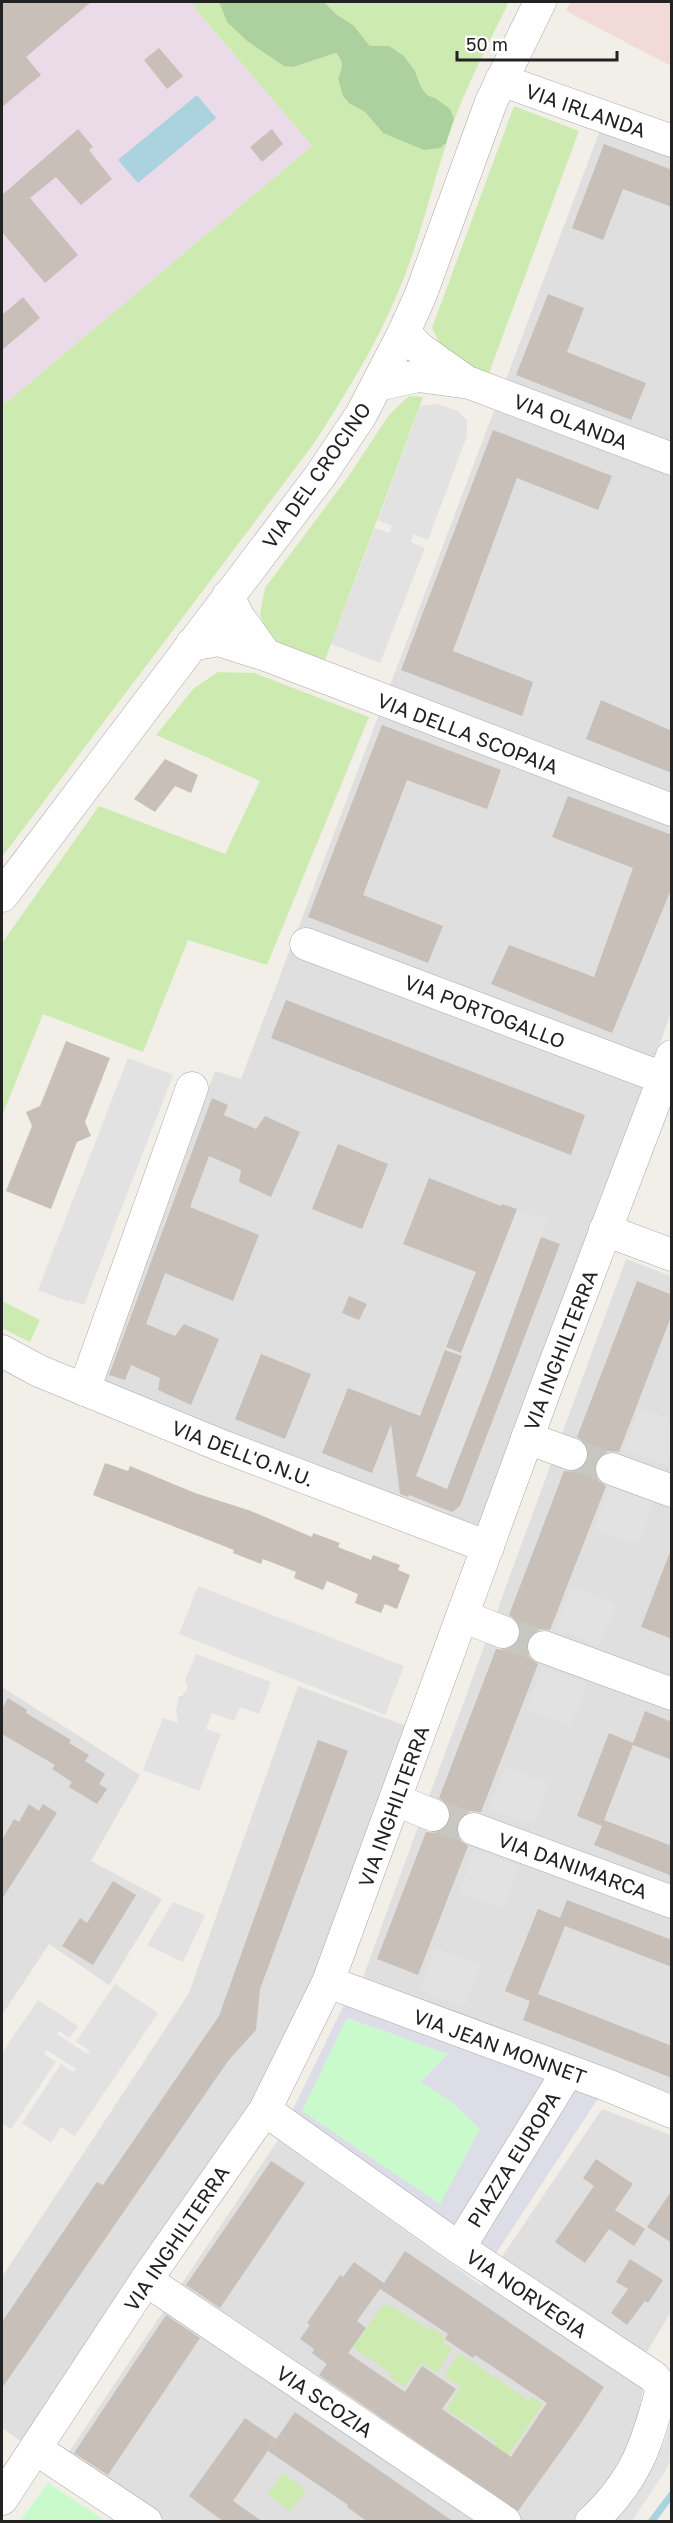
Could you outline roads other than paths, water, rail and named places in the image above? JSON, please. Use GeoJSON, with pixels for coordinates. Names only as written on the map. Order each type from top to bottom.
{"type":"FeatureCollection","features":[{"type":"Feature","properties":{"kind":"street","name":"VIA DEL CROCINO"},"geometry":{"type":"LineString","coordinates":[[2,896],[320,476],[362,415],[422,294],[501,80],[540,2]]}},
{"type":"Feature","properties":{"kind":"street","name":"VIA IRLANDA"},"geometry":{"type":"LineString","coordinates":[[501,80],[672,141]]}},
{"type":"Feature","properties":{"kind":"street","name":"VIA OLANDA"},"geometry":{"type":"LineString","coordinates":[[404,332],[419,348],[470,384]]}},
{"type":"Feature","properties":{"kind":"street","name":"VIA OLANDA"},"geometry":{"type":"LineString","coordinates":[[377,385],[418,376],[470,384],[672,459]]}},
{"type":"Feature","properties":{"kind":"street"},"geometry":{"type":"LineString","coordinates":[[228,596],[238,616],[266,655]]}},
{"type":"Feature","properties":{"kind":"street","name":"VIA DELLA SCOPAIA"},"geometry":{"type":"LineString","coordinates":[[191,645],[218,640],[266,655],[672,810]]}},
{"type":"Feature","properties":{"kind":"street","name":"VIA PORTOGALLO"},"geometry":{"type":"LineString","coordinates":[[306,944],[668,1067]]}},
{"type":"Feature","properties":{"kind":"street","name":"VIA INGHILTERRA"},"geometry":{"type":"LineString","coordinates":[[2,2499],[146,2280],[265,2110],[328,1982],[527,1437],[668,1067]]}},
{"type":"Feature","properties":{"kind":"street"},"geometry":{"type":"LineString","coordinates":[[84,1390],[192,1088]]}},
{"type":"Feature","properties":{"kind":"street"},"geometry":{"type":"LineString","coordinates":[[605,1230],[672,1256]]}},
{"type":"Feature","properties":{"kind":"street","name":"VIA DELL'O.N.U."},"geometry":{"type":"LineString","coordinates":[[2,1351],[84,1390],[222,1446],[488,1547]]}},
{"type":"Feature","properties":{"kind":"street"},"geometry":{"type":"LineString","coordinates":[[527,1437],[571,1454]]}},
{"type":"Feature","properties":{"kind":"street"},"geometry":{"type":"LineString","coordinates":[[612,1469],[672,1491]]}},
{"type":"Feature","properties":{"kind":"street"},"geometry":{"type":"LineString","coordinates":[[462,1616],[503,1632]]}},
{"type":"Feature","properties":{"kind":"street"},"geometry":{"type":"LineString","coordinates":[[544,1647],[672,1694]]}},
{"type":"Feature","properties":{"kind":"street"},"geometry":{"type":"LineString","coordinates":[[395,1800],[433,1815]]}},
{"type":"Feature","properties":{"kind":"street","name":"VIA DANIMARCA"},"geometry":{"type":"LineString","coordinates":[[474,1829],[672,1902]]}},
{"type":"Feature","properties":{"kind":"street","name":"VIA JEAN MONNET"},"geometry":{"type":"LineString","coordinates":[[328,1982],[672,2112]]}},
{"type":"Feature","properties":{"kind":"street","name":"PIAZZA EUROPA"},"geometry":{"type":"LineString","coordinates":[[459,2248],[568,2071]]}},
{"type":"Feature","properties":{"kind":"street","name":"VIA NORVEGIA"},"geometry":{"type":"LineString","coordinates":[[265,2110],[459,2248],[667,2384],[649,2437],[631,2477],[591,2522]]}},
{"type":"Feature","properties":{"kind":"street","name":"VIA SCOZIA"},"geometry":{"type":"LineString","coordinates":[[146,2280],[505,2522]]}},
{"type":"Feature","properties":{"kind":"street"},"geometry":{"type":"LineString","coordinates":[[36,2449],[146,2522]]}},
{"type":"Feature","properties":{"kind":"water"},"geometry":{"type":"Polygon","coordinates":[[[197,95],[216,118],[138,183],[118,160],[197,95]]]}},
{"type":"Feature","properties":{"kind":"waterway"},"geometry":{"type":"LineString","coordinates":[[651,2522],[672,2494]]}},
{"type":"Feature","properties":{"kind":"tunnel"},"geometry":{"type":"LineString","coordinates":[[571,1454],[612,1469]]}},
{"type":"Feature","properties":{"kind":"tunnel"},"geometry":{"type":"LineString","coordinates":[[503,1632],[544,1647]]}},
{"type":"Feature","properties":{"kind":"tunnel"},"geometry":{"type":"LineString","coordinates":[[433,1815],[474,1829]]}}]}
